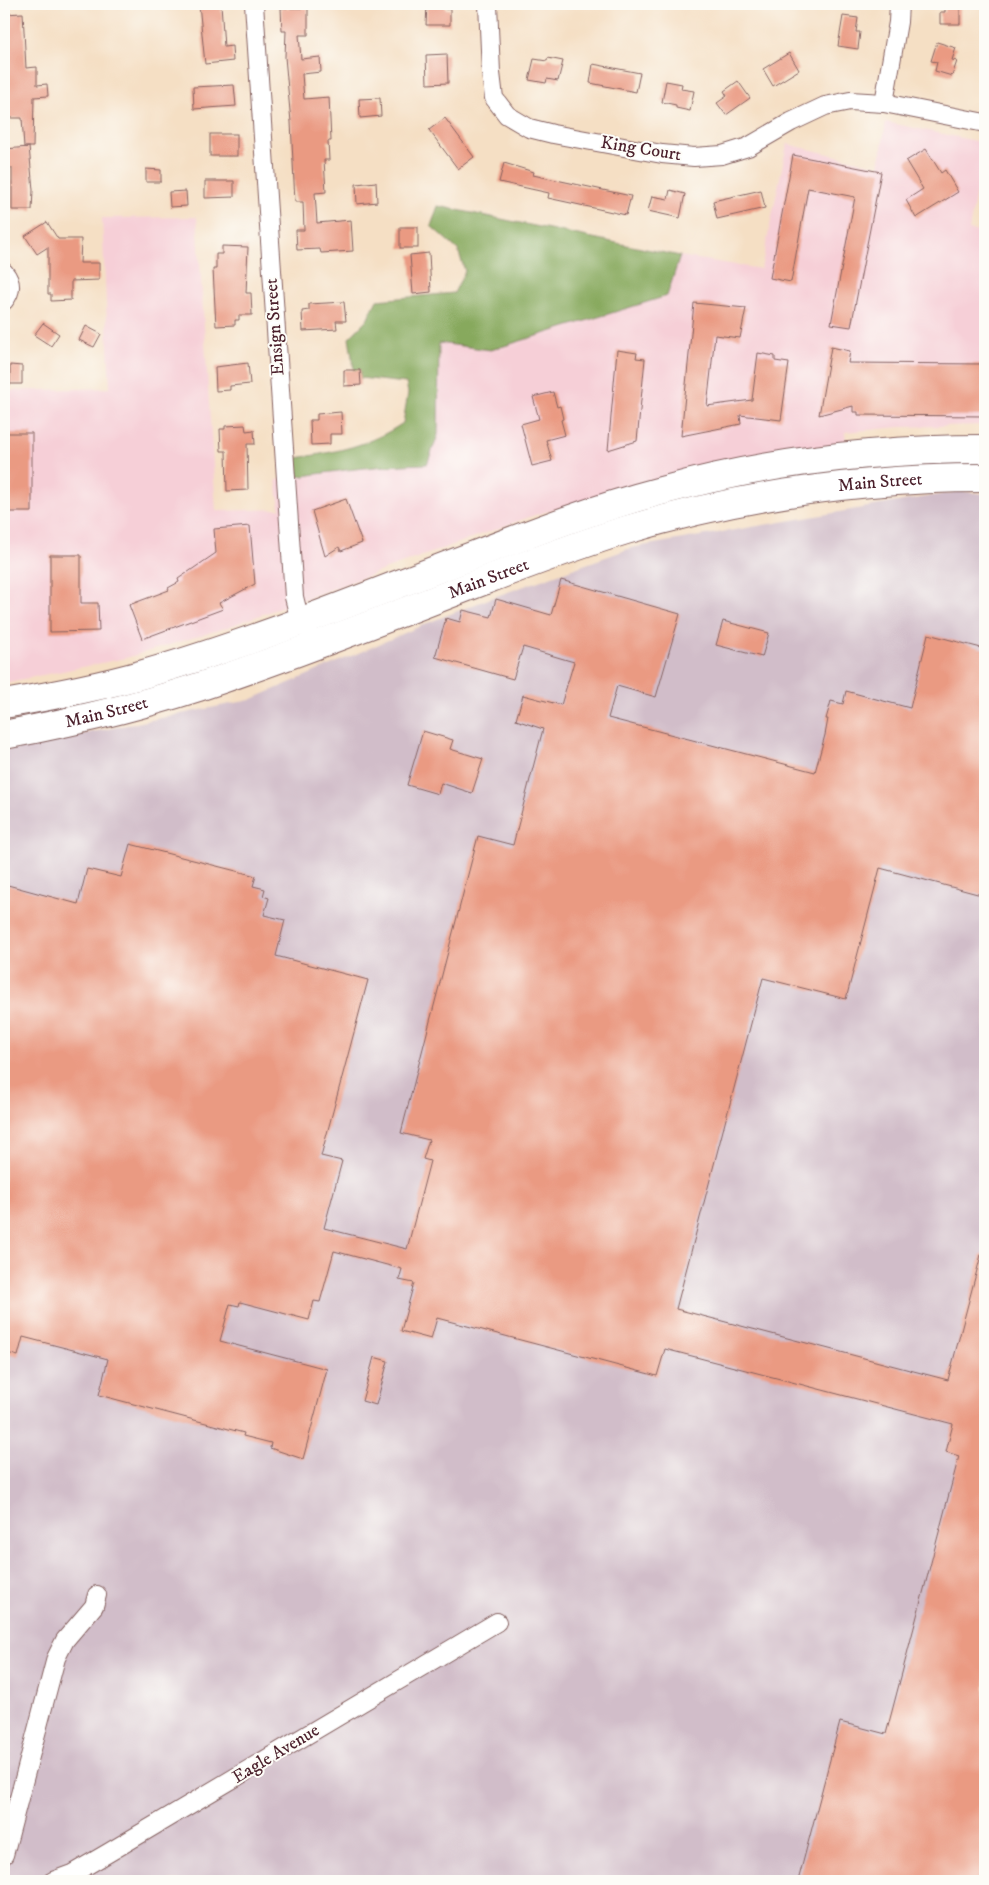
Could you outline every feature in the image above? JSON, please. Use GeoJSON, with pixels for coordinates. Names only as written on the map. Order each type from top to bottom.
{"type":"FeatureCollection","features":[{"type":"Feature","properties":{"kind":"main road","name":"Main Street"},"geometry":{"type":"LineString","coordinates":[[4,704],[115,682],[187,661],[302,620],[548,527],[672,488],[762,468],[818,459],[884,453],[985,449]]}},
{"type":"Feature","properties":{"kind":"main road","name":"Main Street"},"geometry":{"type":"LineString","coordinates":[[4,735],[122,709],[215,682],[564,551],[626,530],[670,518],[740,502],[815,489],[907,480],[985,478]]}},
{"type":"Feature","properties":{"kind":"main road"},"geometry":{"type":"LineString","coordinates":[[115,682],[122,709]]}},
{"type":"Feature","properties":{"kind":"street","name":"Ensign Street"},"geometry":{"type":"LineString","coordinates":[[254,4],[294,597],[302,620],[316,644]]}},
{"type":"Feature","properties":{"kind":"street","name":"King Court"},"geometry":{"type":"LineString","coordinates":[[488,4],[494,98],[507,116],[528,128],[553,134],[662,154],[694,157],[722,155],[748,147],[791,122],[825,106],[850,101],[884,102],[985,123]]}},
{"type":"Feature","properties":{"kind":"street"},"geometry":{"type":"LineString","coordinates":[[884,102],[898,22],[899,4]]}},
{"type":"Feature","properties":{"kind":"street"},"geometry":{"type":"LineString","coordinates":[[4,272],[8,278],[10,288],[9,294],[4,301]]}},
{"type":"Feature","properties":{"kind":"street"},"geometry":{"type":"LineString","coordinates":[[4,1855],[56,1658],[66,1640],[94,1606],[97,1595]]}},
{"type":"Feature","properties":{"kind":"street","name":"Eagle Avenue"},"geometry":{"type":"LineString","coordinates":[[53,1881],[72,1874],[497,1622]]}},
{"type":"Feature","properties":{"kind":"shaded area"},"geometry":{"type":"Polygon","coordinates":[[[886,122],[985,143],[985,154],[983,154],[969,230],[985,233],[985,425],[901,427],[845,432],[846,443],[677,475],[535,515],[225,628],[126,658],[4,683],[4,391],[110,388],[102,218],[197,217],[216,511],[280,509],[276,480],[398,464],[427,464],[438,435],[439,343],[491,350],[667,296],[680,256],[761,269],[787,144],[879,166],[886,122]]]}},
{"type":"Feature","properties":{"kind":"shaded area"},"geometry":{"type":"Polygon","coordinates":[[[961,491],[985,494],[985,1881],[4,1881],[4,750],[250,700],[430,622],[631,548],[961,491]]]}},
{"type":"Feature","properties":{"kind":"green space"},"geometry":{"type":"Polygon","coordinates":[[[438,206],[680,256],[667,296],[491,350],[439,343],[438,435],[427,464],[362,468],[297,477],[296,458],[365,443],[403,423],[408,393],[406,383],[360,378],[360,370],[354,370],[349,338],[367,320],[377,300],[454,293],[465,271],[458,250],[431,226],[438,206]]]}},
{"type":"Feature","properties":{"kind":"building"},"geometry":{"type":"Polygon","coordinates":[[[199,4],[221,4],[224,47],[232,46],[233,61],[205,64],[199,4]]]}},
{"type":"Feature","properties":{"kind":"building"},"geometry":{"type":"Polygon","coordinates":[[[427,4],[446,4],[445,9],[450,9],[450,25],[426,25],[427,4]]]}},
{"type":"Feature","properties":{"kind":"building"},"geometry":{"type":"Polygon","coordinates":[[[945,4],[960,4],[960,24],[940,24],[940,12],[945,12],[945,4]]]}},
{"type":"Feature","properties":{"kind":"building"},"geometry":{"type":"Polygon","coordinates":[[[281,8],[308,8],[308,35],[299,35],[301,59],[320,57],[321,72],[302,74],[304,99],[329,97],[331,141],[328,141],[329,160],[324,160],[326,192],[315,193],[317,223],[351,220],[353,251],[321,253],[320,249],[297,250],[296,230],[304,230],[303,202],[295,202],[291,122],[285,57],[286,31],[282,31],[281,8]]]}},
{"type":"Feature","properties":{"kind":"building"},"geometry":{"type":"Polygon","coordinates":[[[23,13],[26,68],[37,67],[37,85],[47,84],[48,96],[34,97],[33,147],[24,147],[22,118],[8,118],[8,76],[6,76],[4,14],[23,13]]]}},
{"type":"Feature","properties":{"kind":"building"},"geometry":{"type":"Polygon","coordinates":[[[843,16],[858,18],[856,32],[860,32],[858,49],[838,46],[843,16]]]}},
{"type":"Feature","properties":{"kind":"building"},"geometry":{"type":"Polygon","coordinates":[[[937,42],[956,48],[952,60],[957,61],[952,76],[935,71],[937,62],[931,61],[937,42]]]}},
{"type":"Feature","properties":{"kind":"building"},"geometry":{"type":"Polygon","coordinates":[[[789,53],[799,70],[773,86],[763,69],[789,53]]]}},
{"type":"Feature","properties":{"kind":"building"},"geometry":{"type":"Polygon","coordinates":[[[447,54],[448,83],[427,84],[426,55],[447,54]]]}},
{"type":"Feature","properties":{"kind":"building"},"geometry":{"type":"Polygon","coordinates":[[[548,58],[563,61],[558,81],[547,79],[546,83],[529,80],[534,59],[547,61],[548,58]]]}},
{"type":"Feature","properties":{"kind":"building"},"geometry":{"type":"Polygon","coordinates":[[[593,64],[640,73],[636,92],[590,83],[593,64]]]}},
{"type":"Feature","properties":{"kind":"building"},"geometry":{"type":"Polygon","coordinates":[[[666,81],[682,84],[681,89],[694,91],[690,111],[662,102],[666,81]]]}},
{"type":"Feature","properties":{"kind":"building"},"geometry":{"type":"Polygon","coordinates":[[[738,81],[750,98],[726,115],[717,103],[727,96],[724,91],[738,81]]]}},
{"type":"Feature","properties":{"kind":"building"},"geometry":{"type":"Polygon","coordinates":[[[234,85],[236,106],[194,109],[193,87],[234,85]]]}},
{"type":"Feature","properties":{"kind":"building"},"geometry":{"type":"Polygon","coordinates":[[[380,98],[381,116],[360,118],[359,99],[380,98]]]}},
{"type":"Feature","properties":{"kind":"building"},"geometry":{"type":"Polygon","coordinates":[[[445,118],[474,157],[458,169],[429,130],[445,118]]]}},
{"type":"Feature","properties":{"kind":"building"},"geometry":{"type":"Polygon","coordinates":[[[210,134],[237,134],[237,156],[210,156],[210,134]]]}},
{"type":"Feature","properties":{"kind":"building"},"geometry":{"type":"Polygon","coordinates":[[[29,147],[33,190],[32,210],[12,210],[12,168],[7,168],[5,149],[29,147]]]}},
{"type":"Feature","properties":{"kind":"building"},"geometry":{"type":"Polygon","coordinates":[[[926,149],[941,173],[945,170],[958,192],[916,218],[906,200],[923,189],[906,161],[926,149]]]}},
{"type":"Feature","properties":{"kind":"building"},"geometry":{"type":"Polygon","coordinates":[[[793,155],[881,172],[851,327],[831,324],[855,197],[808,188],[791,282],[770,278],[793,155]]]}},
{"type":"Feature","properties":{"kind":"building"},"geometry":{"type":"Polygon","coordinates":[[[504,163],[534,172],[533,175],[631,196],[626,215],[548,198],[549,193],[499,182],[504,163]]]}},
{"type":"Feature","properties":{"kind":"building"},"geometry":{"type":"Polygon","coordinates":[[[146,169],[161,170],[161,182],[146,182],[146,169]]]}},
{"type":"Feature","properties":{"kind":"building"},"geometry":{"type":"Polygon","coordinates":[[[205,181],[234,181],[234,197],[205,198],[205,181]]]}},
{"type":"Feature","properties":{"kind":"building"},"geometry":{"type":"Polygon","coordinates":[[[376,182],[377,202],[357,204],[356,184],[376,182]]]}},
{"type":"Feature","properties":{"kind":"building"},"geometry":{"type":"Polygon","coordinates":[[[670,190],[685,194],[680,218],[648,211],[652,196],[668,199],[670,190]]]}},
{"type":"Feature","properties":{"kind":"building"},"geometry":{"type":"Polygon","coordinates":[[[761,190],[765,208],[717,219],[713,201],[761,190]]]}},
{"type":"Feature","properties":{"kind":"building"},"geometry":{"type":"Polygon","coordinates":[[[186,191],[187,206],[170,207],[169,192],[186,191]]]}},
{"type":"Feature","properties":{"kind":"building"},"geometry":{"type":"Polygon","coordinates":[[[47,222],[58,239],[81,239],[80,263],[99,263],[99,280],[71,281],[71,300],[51,301],[51,294],[48,294],[48,247],[37,254],[25,236],[47,222]]]}},
{"type":"Feature","properties":{"kind":"building"},"geometry":{"type":"Polygon","coordinates":[[[400,227],[418,227],[418,248],[400,248],[400,227]]]}},
{"type":"Feature","properties":{"kind":"building"},"geometry":{"type":"Polygon","coordinates":[[[222,246],[248,247],[246,293],[251,293],[252,315],[239,315],[239,320],[235,320],[235,325],[216,326],[213,269],[216,269],[216,254],[222,254],[222,246]]]}},
{"type":"Feature","properties":{"kind":"building"},"geometry":{"type":"Polygon","coordinates":[[[429,253],[431,292],[413,294],[410,255],[429,253]]]}},
{"type":"Feature","properties":{"kind":"building"},"geometry":{"type":"Polygon","coordinates":[[[344,302],[346,321],[336,321],[337,329],[303,331],[302,311],[309,310],[309,304],[344,302]]]}},
{"type":"Feature","properties":{"kind":"building"},"geometry":{"type":"Polygon","coordinates":[[[694,303],[746,308],[740,338],[715,335],[707,406],[752,400],[758,353],[775,356],[775,361],[789,363],[781,420],[740,415],[741,424],[681,436],[694,303]]]}},
{"type":"Feature","properties":{"kind":"building"},"geometry":{"type":"Polygon","coordinates":[[[43,323],[59,334],[51,346],[34,335],[43,323]]]}},
{"type":"Feature","properties":{"kind":"building"},"geometry":{"type":"Polygon","coordinates":[[[86,326],[101,334],[94,347],[79,340],[86,326]]]}},
{"type":"Feature","properties":{"kind":"building"},"geometry":{"type":"Polygon","coordinates":[[[831,347],[850,351],[848,363],[985,364],[985,416],[858,415],[858,412],[853,412],[853,406],[819,415],[831,347]]]}},
{"type":"Feature","properties":{"kind":"building"},"geometry":{"type":"Polygon","coordinates":[[[617,350],[637,353],[636,358],[645,359],[637,441],[608,450],[617,350]]]}},
{"type":"Feature","properties":{"kind":"building"},"geometry":{"type":"Polygon","coordinates":[[[248,363],[250,384],[230,386],[230,390],[216,391],[215,367],[248,363]]]}},
{"type":"Feature","properties":{"kind":"building"},"geometry":{"type":"Polygon","coordinates":[[[10,365],[22,366],[22,384],[10,384],[10,365]]]}},
{"type":"Feature","properties":{"kind":"building"},"geometry":{"type":"Polygon","coordinates":[[[344,370],[360,370],[361,385],[344,386],[344,370]]]}},
{"type":"Feature","properties":{"kind":"building"},"geometry":{"type":"Polygon","coordinates":[[[553,392],[557,407],[560,406],[565,435],[546,440],[552,461],[532,466],[521,424],[539,419],[533,397],[553,392]]]}},
{"type":"Feature","properties":{"kind":"building"},"geometry":{"type":"Polygon","coordinates":[[[341,412],[342,434],[330,434],[330,444],[311,445],[310,420],[317,420],[317,414],[341,412]]]}},
{"type":"Feature","properties":{"kind":"building"},"geometry":{"type":"Polygon","coordinates":[[[245,425],[246,431],[254,430],[255,444],[247,444],[248,490],[227,491],[226,451],[221,451],[220,429],[225,429],[225,426],[245,425]]]}},
{"type":"Feature","properties":{"kind":"building"},"geometry":{"type":"Polygon","coordinates":[[[5,433],[32,433],[32,512],[7,512],[6,490],[4,490],[5,433]]]}},
{"type":"Feature","properties":{"kind":"building"},"geometry":{"type":"Polygon","coordinates":[[[346,499],[362,543],[341,551],[339,547],[325,556],[312,511],[346,499]]]}},
{"type":"Feature","properties":{"kind":"building"},"geometry":{"type":"Polygon","coordinates":[[[250,526],[255,584],[219,603],[223,609],[142,639],[129,605],[169,590],[168,588],[179,582],[178,579],[216,553],[214,529],[250,526]]]}},
{"type":"Feature","properties":{"kind":"building"},"geometry":{"type":"Polygon","coordinates":[[[50,555],[81,555],[81,603],[98,603],[99,631],[50,632],[50,555]]]}},
{"type":"Feature","properties":{"kind":"building"},"geometry":{"type":"Polygon","coordinates":[[[561,580],[680,614],[656,697],[617,686],[608,718],[815,772],[825,735],[828,719],[826,719],[831,701],[843,704],[846,691],[910,708],[928,634],[985,649],[985,896],[880,868],[846,999],[763,978],[676,1309],[948,1380],[981,1255],[985,1255],[985,1881],[798,1881],[840,1722],[886,1734],[959,1456],[946,1452],[953,1424],[665,1349],[657,1376],[437,1318],[431,1339],[401,1331],[414,1283],[399,1280],[402,1269],[334,1251],[320,1302],[314,1301],[309,1320],[240,1302],[239,1306],[230,1304],[220,1341],[327,1369],[303,1459],[270,1448],[271,1443],[243,1436],[244,1433],[99,1395],[108,1359],[23,1337],[18,1356],[4,1352],[4,884],[78,904],[87,869],[121,877],[130,844],[256,876],[253,886],[265,889],[263,896],[269,898],[264,915],[285,920],[276,956],[368,980],[321,1156],[342,1161],[324,1228],[407,1249],[430,1161],[423,1159],[429,1140],[401,1133],[478,836],[513,845],[543,729],[516,720],[523,695],[561,705],[574,662],[523,647],[513,679],[435,657],[446,618],[460,622],[463,610],[491,617],[496,599],[551,615],[561,580]]]}},
{"type":"Feature","properties":{"kind":"building"},"geometry":{"type":"Polygon","coordinates":[[[723,621],[769,633],[762,657],[716,645],[723,621]]]}},
{"type":"Feature","properties":{"kind":"building"},"geometry":{"type":"Polygon","coordinates":[[[423,731],[453,740],[450,749],[483,759],[472,793],[441,783],[438,794],[407,785],[423,731]]]}},
{"type":"Feature","properties":{"kind":"building"},"geometry":{"type":"Polygon","coordinates":[[[374,1357],[388,1361],[376,1405],[362,1401],[374,1357]]]}}]}
